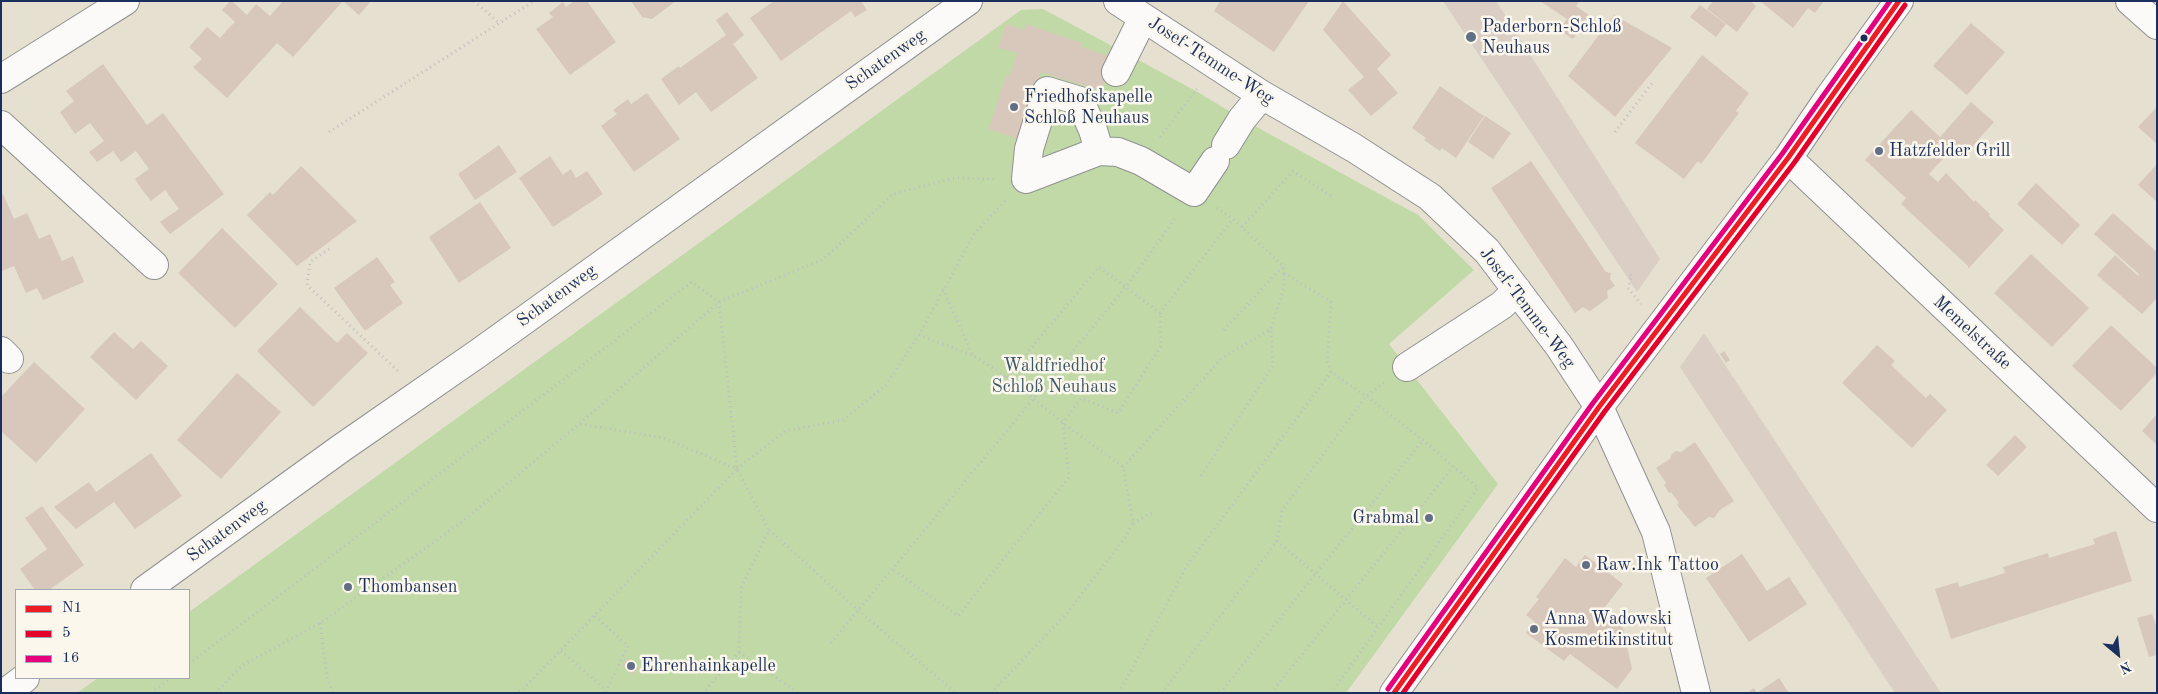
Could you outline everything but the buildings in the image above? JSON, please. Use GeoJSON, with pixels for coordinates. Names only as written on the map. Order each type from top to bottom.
{"type":"FeatureCollection","features":[{"type":"Feature","properties":{"kind":"street"},"geometry":{"type":"LineString","coordinates":[[1,79],[125,1]]}},
{"type":"Feature","properties":{"kind":"street","name":"Schatenweg"},"geometry":{"type":"LineString","coordinates":[[147,589],[968,1]]}},
{"type":"Feature","properties":{"kind":"street","name":"Josef-Temme-Weg"},"geometry":{"type":"LineString","coordinates":[[1118,1],[1262,95],[1354,148],[1430,197],[1487,251],[1517,290],[1540,337],[1599,407],[1656,532],[1696,693]]}},
{"type":"Feature","properties":{"kind":"street"},"geometry":{"type":"LineString","coordinates":[[1394,693],[1599,407],[1788,158],[1899,1]]}},
{"type":"Feature","properties":{"kind":"street"},"geometry":{"type":"LineString","coordinates":[[2130,1],[2157,25]]}},
{"type":"Feature","properties":{"kind":"street"},"geometry":{"type":"LineString","coordinates":[[1116,72],[1143,18]]}},
{"type":"Feature","properties":{"kind":"street"},"geometry":{"type":"LineString","coordinates":[[1099,151],[1093,130],[1080,101],[1047,91],[1029,149],[1026,179],[1099,151],[1118,152],[1141,161],[1194,192],[1242,120],[1262,95]]}},
{"type":"Feature","properties":{"kind":"street"},"geometry":{"type":"LineString","coordinates":[[1,125],[154,265]]}},
{"type":"Feature","properties":{"kind":"street","name":"Memelstraße"},"geometry":{"type":"LineString","coordinates":[[1788,158],[2157,508]]}},
{"type":"Feature","properties":{"kind":"street"},"geometry":{"type":"LineString","coordinates":[[1407,367],[1502,305],[1517,290]]}},
{"type":"Feature","properties":{"kind":"street"},"geometry":{"type":"LineString","coordinates":[[5,693],[24,679]]}},
{"type":"Feature","properties":{"kind":"path"},"geometry":{"type":"LineString","coordinates":[[474,1],[499,23]]}},
{"type":"Feature","properties":{"kind":"path"},"geometry":{"type":"LineString","coordinates":[[330,132],[534,1]]}},
{"type":"Feature","properties":{"kind":"path"},"geometry":{"type":"LineString","coordinates":[[1141,161],[1196,91],[1213,64]]}},
{"type":"Feature","properties":{"kind":"path"},"geometry":{"type":"LineString","coordinates":[[1615,132],[1652,83]]}},
{"type":"Feature","properties":{"kind":"path"},"geometry":{"type":"LineString","coordinates":[[1242,227],[1293,171],[1333,197]]}},
{"type":"Feature","properties":{"kind":"path"},"geometry":{"type":"LineString","coordinates":[[215,693],[243,665],[320,623],[458,525],[579,424],[719,302],[824,259],[893,194],[955,178],[1026,179]]}},
{"type":"Feature","properties":{"kind":"path"},"geometry":{"type":"LineString","coordinates":[[514,693],[522,692],[737,469],[785,431],[843,420],[886,385],[919,335],[942,289],[974,234],[1026,179]]}},
{"type":"Feature","properties":{"kind":"path"},"geometry":{"type":"LineString","coordinates":[[831,643],[894,570],[1126,287],[1194,192],[1242,227],[1283,266],[1284,273],[1284,287],[1271,329],[1273,365],[1201,476]]}},
{"type":"Feature","properties":{"kind":"path"},"geometry":{"type":"LineString","coordinates":[[894,570],[958,616],[1069,477],[1063,422],[1081,398],[1118,413],[1161,346],[1160,313],[1233,219]]}},
{"type":"Feature","properties":{"kind":"path"},"geometry":{"type":"LineString","coordinates":[[329,249],[310,262],[307,284],[401,374],[417,396]]}},
{"type":"Feature","properties":{"kind":"path"},"geometry":{"type":"LineString","coordinates":[[1224,330],[1283,266]]}},
{"type":"Feature","properties":{"kind":"path"},"geometry":{"type":"LineString","coordinates":[[1007,377],[1099,267],[1160,313]]}},
{"type":"Feature","properties":{"kind":"path"},"geometry":{"type":"LineString","coordinates":[[1284,273],[1331,302],[1327,360],[1331,372],[1366,396],[1423,440],[1478,488],[1331,693]]}},
{"type":"Feature","properties":{"kind":"path"},"geometry":{"type":"LineString","coordinates":[[190,663],[692,282],[719,302],[737,469],[769,530],[859,611],[956,693]]}},
{"type":"Feature","properties":{"kind":"path"},"geometry":{"type":"LineString","coordinates":[[942,289],[974,356]]}},
{"type":"Feature","properties":{"kind":"path"},"geometry":{"type":"LineString","coordinates":[[1123,467],[1222,358],[1271,329]]}},
{"type":"Feature","properties":{"kind":"path"},"geometry":{"type":"LineString","coordinates":[[919,335],[974,356],[1007,377],[1123,467],[1133,523]]}},
{"type":"Feature","properties":{"kind":"path"},"geometry":{"type":"LineString","coordinates":[[1119,693],[1188,564],[1331,372]]}},
{"type":"Feature","properties":{"kind":"path"},"geometry":{"type":"LineString","coordinates":[[1162,693],[1277,541],[1282,510],[1366,396]]}},
{"type":"Feature","properties":{"kind":"path"},"geometry":{"type":"LineString","coordinates":[[579,424],[664,438],[737,469]]}},
{"type":"Feature","properties":{"kind":"path"},"geometry":{"type":"LineString","coordinates":[[1220,693],[1423,440]]}},
{"type":"Feature","properties":{"kind":"path"},"geometry":{"type":"LineString","coordinates":[[1271,693],[1454,467]]}},
{"type":"Feature","properties":{"kind":"path"},"geometry":{"type":"LineString","coordinates":[[991,693],[1066,614],[1125,538],[1133,523],[1153,512]]}},
{"type":"Feature","properties":{"kind":"path"},"geometry":{"type":"LineString","coordinates":[[703,693],[739,652],[741,588],[769,530]]}},
{"type":"Feature","properties":{"kind":"path"},"geometry":{"type":"LineString","coordinates":[[1277,541],[1379,628]]}},
{"type":"Feature","properties":{"kind":"path"},"geometry":{"type":"LineString","coordinates":[[561,651],[605,691],[628,646],[594,616]]}},
{"type":"Feature","properties":{"kind":"path"},"geometry":{"type":"LineString","coordinates":[[320,623],[327,677],[333,693]]}},
{"type":"Feature","properties":{"kind":"path"},"geometry":{"type":"LineString","coordinates":[[739,652],[798,693]]}},
{"type":"Feature","properties":{"kind":"path"},"geometry":{"type":"LineString","coordinates":[[152,693],[170,679]]}},
{"type":"Feature","properties":{"kind":"shaded area"},"geometry":{"type":"Polygon","coordinates":[[[1443,1],[1496,1],[1660,259],[1637,292],[1443,1]]]}},
{"type":"Feature","properties":{"kind":"shaded area"},"geometry":{"type":"Polygon","coordinates":[[[1704,333],[1941,693],[1895,693],[1680,367],[1704,333]]]}},
{"type":"Feature","properties":{"kind":"green space","name":"Waldfriedhof Schloß Neuhaus"},"geometry":{"type":"Polygon","coordinates":[[[1043,9],[1196,91],[1242,119],[1418,215],[1474,270],[1389,344],[1498,484],[1346,693],[77,693],[97,679],[190,679],[190,611],[1021,10],[1043,9]]]}},
{"type":"Feature","properties":{"kind":"transit line","name":"16"},"geometry":{"type":"LineString","coordinates":[[1388,689],[1593,403],[1782,154],[1890,1]]}},
{"type":"Feature","properties":{"kind":"transit line","name":"N1"},"geometry":{"type":"LineString","coordinates":[[1394,693],[1599,407],[1788,158],[1899,1]]}},
{"type":"Feature","properties":{"kind":"transit line","name":"5"},"geometry":{"type":"LineString","coordinates":[[1403,693],[1605,411],[1794,163],[1905,5]]}},
{"type":"Feature","properties":{"kind":"place","name":"Paderborn-Schloß Neuhaus"},"geometry":{"type":"Point","coordinates":[1471,37]}},
{"type":"Feature","properties":{"kind":"place","name":"Friedhofskapelle Schloß Neuhaus"},"geometry":{"type":"Point","coordinates":[1014,107]}},
{"type":"Feature","properties":{"kind":"place","name":"Hatzfelder Grill"},"geometry":{"type":"Point","coordinates":[1879,151]}},
{"type":"Feature","properties":{"kind":"place","name":"Grabmal"},"geometry":{"type":"Point","coordinates":[1429,518]}},
{"type":"Feature","properties":{"kind":"place","name":"Raw.Ink Tattoo"},"geometry":{"type":"Point","coordinates":[1586,565]}},
{"type":"Feature","properties":{"kind":"place","name":"Thombansen"},"geometry":{"type":"Point","coordinates":[348,587]}},
{"type":"Feature","properties":{"kind":"place","name":"Anna Wadowski Kosmetikinstitut"},"geometry":{"type":"Point","coordinates":[1534,629]}},
{"type":"Feature","properties":{"kind":"place","name":"Ehrenhainkapelle"},"geometry":{"type":"Point","coordinates":[631,666]}}]}
